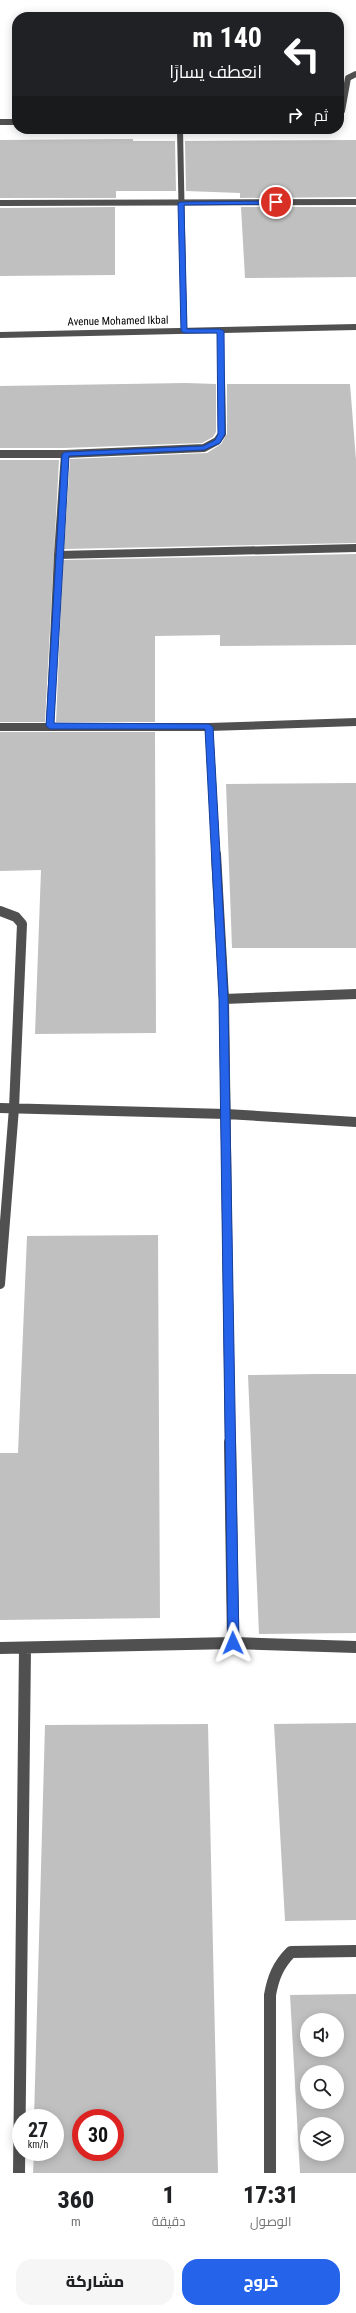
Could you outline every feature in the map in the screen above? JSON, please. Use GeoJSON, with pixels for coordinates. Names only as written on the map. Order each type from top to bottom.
{"type":"FeatureCollection","features":[{"type":"Feature","properties":{"kind":"street"},"geometry":{"type":"LineString","coordinates":[[344,100],[348,78],[356,74]]}},
{"type":"Feature","properties":{"kind":"street"},"geometry":{"type":"LineString","coordinates":[[0,122],[12,122]]}},
{"type":"Feature","properties":{"kind":"street"},"geometry":{"type":"LineString","coordinates":[[180,134],[184,331]]}},
{"type":"Feature","properties":{"kind":"street"},"geometry":{"type":"LineString","coordinates":[[0,203],[356,202]]}},
{"type":"Feature","properties":{"kind":"street","name":"Avenue Mohamed Ikbal"},"geometry":{"type":"LineString","coordinates":[[0,335],[356,327]]}},
{"type":"Feature","properties":{"kind":"street"},"geometry":{"type":"LineString","coordinates":[[0,454],[65,454],[204,448],[217,442],[222,434],[220,331]]}},
{"type":"Feature","properties":{"kind":"street"},"geometry":{"type":"LineString","coordinates":[[50,726],[58,555],[65,454]]}},
{"type":"Feature","properties":{"kind":"street"},"geometry":{"type":"LineString","coordinates":[[58,555],[356,548]]}},
{"type":"Feature","properties":{"kind":"street"},"geometry":{"type":"LineString","coordinates":[[0,727],[209,727],[356,722]]}},
{"type":"Feature","properties":{"kind":"street"},"geometry":{"type":"LineString","coordinates":[[209,727],[224,999],[233,1643]]}},
{"type":"Feature","properties":{"kind":"street"},"geometry":{"type":"LineString","coordinates":[[0,911],[16,917],[22,924],[14,1108],[0,1284]]}},
{"type":"Feature","properties":{"kind":"street"},"geometry":{"type":"LineString","coordinates":[[224,999],[356,994]]}},
{"type":"Feature","properties":{"kind":"street"},"geometry":{"type":"LineString","coordinates":[[0,1108],[226,1114],[356,1122]]}},
{"type":"Feature","properties":{"kind":"street"},"geometry":{"type":"LineString","coordinates":[[0,1648],[233,1643],[356,1647]]}},
{"type":"Feature","properties":{"kind":"street"},"geometry":{"type":"LineString","coordinates":[[20,2173],[24,1648]]}},
{"type":"Feature","properties":{"kind":"street"},"geometry":{"type":"LineString","coordinates":[[270,2173],[270,1995],[273,1976],[280,1962],[291,1952],[356,1951]]}},
{"type":"Feature","properties":{"kind":"building"},"geometry":{"type":"Polygon","coordinates":[[[133,139],[133,141],[175,141],[176,191],[116,191],[116,198],[0,198],[0,140],[133,139]]]}},
{"type":"Feature","properties":{"kind":"building"},"geometry":{"type":"Polygon","coordinates":[[[356,140],[356,197],[240,198],[240,193],[186,191],[185,141],[356,140]]]}},
{"type":"Feature","properties":{"kind":"building"},"geometry":{"type":"Polygon","coordinates":[[[115,207],[115,275],[0,276],[0,208],[115,207]]]}},
{"type":"Feature","properties":{"kind":"building"},"geometry":{"type":"Polygon","coordinates":[[[241,207],[356,207],[356,277],[245,278],[241,207]]]}},
{"type":"Feature","properties":{"kind":"building"},"geometry":{"type":"Polygon","coordinates":[[[186,383],[216,384],[216,432],[213,437],[202,443],[65,448],[0,448],[0,386],[186,383]]]}},
{"type":"Feature","properties":{"kind":"building"},"geometry":{"type":"Polygon","coordinates":[[[227,384],[350,384],[356,460],[356,543],[64,549],[70,459],[207,453],[221,444],[227,434],[227,384]]]}},
{"type":"Feature","properties":{"kind":"building"},"geometry":{"type":"Polygon","coordinates":[[[0,460],[59,460],[45,722],[0,722],[0,460]]]}},
{"type":"Feature","properties":{"kind":"building"},"geometry":{"type":"Polygon","coordinates":[[[356,554],[356,645],[220,646],[220,635],[155,636],[155,722],[56,722],[63,560],[356,554]]]}},
{"type":"Feature","properties":{"kind":"building"},"geometry":{"type":"Polygon","coordinates":[[[0,732],[155,732],[156,1033],[35,1034],[41,870],[0,871],[0,732]]]}},
{"type":"Feature","properties":{"kind":"building"},"geometry":{"type":"Polygon","coordinates":[[[356,783],[356,948],[232,948],[226,784],[356,783]]]}},
{"type":"Feature","properties":{"kind":"building"},"geometry":{"type":"Polygon","coordinates":[[[158,1235],[160,1618],[0,1620],[0,1453],[18,1453],[27,1236],[158,1235]]]}},
{"type":"Feature","properties":{"kind":"building"},"geometry":{"type":"Polygon","coordinates":[[[356,1374],[356,1633],[259,1634],[248,1375],[356,1374]]]}},
{"type":"Feature","properties":{"kind":"building"},"geometry":{"type":"Polygon","coordinates":[[[356,1723],[356,1920],[285,1921],[274,1724],[356,1723]]]}},
{"type":"Feature","properties":{"kind":"building"},"geometry":{"type":"Polygon","coordinates":[[[208,1724],[218,2173],[33,2173],[34,2161],[64,2161],[64,2109],[34,2109],[45,1725],[208,1724]]]}},
{"type":"Feature","properties":{"kind":"building"},"geometry":{"type":"Polygon","coordinates":[[[356,1994],[356,2173],[300,2173],[290,1995],[356,1994]]]}},
{"type":"Feature","properties":{"kind":"route"},"geometry":{"type":"LineString","coordinates":[[233,1643],[224,999],[209,727],[50,726],[58,555],[65,454],[204,448],[217,442],[222,434],[220,331],[184,331],[181,203],[276,202]]}}]}
